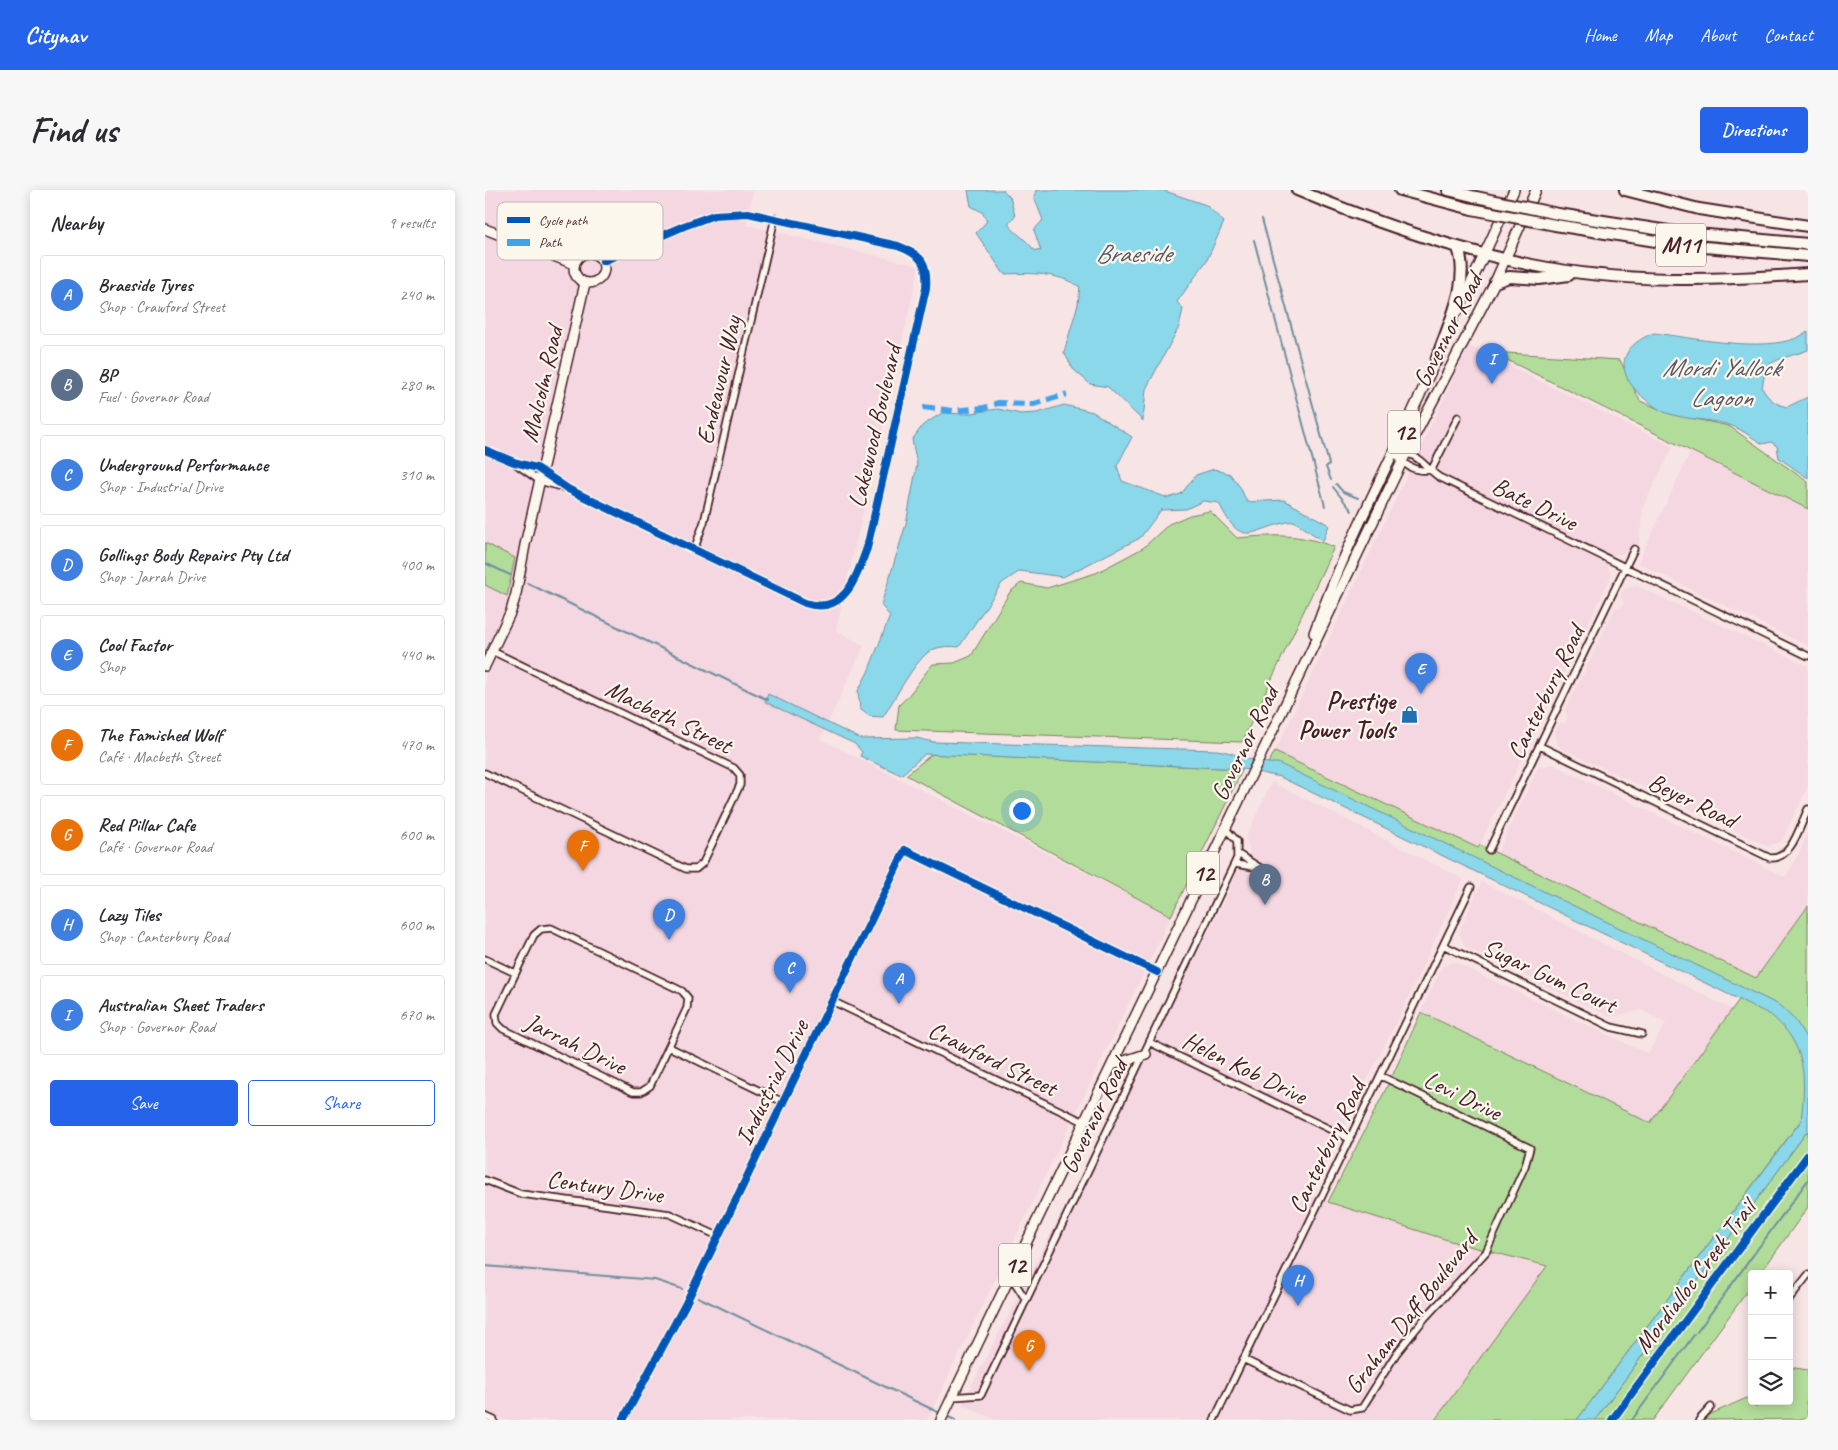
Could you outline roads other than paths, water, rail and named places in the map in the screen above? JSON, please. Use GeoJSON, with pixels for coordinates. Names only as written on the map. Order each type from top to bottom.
{"type":"FeatureCollection","features":[{"type":"Feature","properties":{"kind":"highway"},"geometry":{"type":"LineString","coordinates":[[1297,190],[1375,222],[1458,248],[1505,259],[1585,273],[1693,278],[1808,274]]}},
{"type":"Feature","properties":{"kind":"highway","name":"M11"},"geometry":{"type":"LineString","coordinates":[[1400,190],[1472,208],[1555,225],[1681,245],[1808,256]]}},
{"type":"Feature","properties":{"kind":"highway","name":"M11"},"geometry":{"type":"LineString","coordinates":[[1448,190],[1558,214],[1675,232],[1808,244]]}},
{"type":"Feature","properties":{"kind":"highway"},"geometry":{"type":"LineString","coordinates":[[1625,190],[1699,209],[1808,226]]}},
{"type":"Feature","properties":{"kind":"highway"},"geometry":{"type":"LineString","coordinates":[[1436,361],[1461,285],[1463,269],[1458,248]]}},
{"type":"Feature","properties":{"kind":"highway"},"geometry":{"type":"LineString","coordinates":[[1495,282],[1509,277],[1539,278],[1585,273]]}},
{"type":"Feature","properties":{"kind":"main road","name":"Governor Road"},"geometry":{"type":"LineString","coordinates":[[1299,675],[1344,555],[1395,452],[1483,254],[1514,190]]}},
{"type":"Feature","properties":{"kind":"main road","name":"Governor Road"},"geometry":{"type":"LineString","coordinates":[[941,1420],[1453,358],[1495,282],[1536,190]]}},
{"type":"Feature","properties":{"kind":"main road"},"geometry":{"type":"LineString","coordinates":[[485,229],[497,234]]}},
{"type":"Feature","properties":{"kind":"main road"},"geometry":{"type":"LineString","coordinates":[[564,260],[574,264]]}},
{"type":"Feature","properties":{"kind":"main road"},"geometry":{"type":"LineString","coordinates":[[576,260],[574,264],[576,276],[585,283],[592,283],[600,279],[604,270],[603,262]]}},
{"type":"Feature","properties":{"kind":"main road","name":"Malcolm Road"},"geometry":{"type":"LineString","coordinates":[[485,666],[516,594],[521,562],[585,283]]}},
{"type":"Feature","properties":{"kind":"main road"},"geometry":{"type":"LineString","coordinates":[[1112,1065],[1146,1054]]}},
{"type":"Feature","properties":{"kind":"street","name":"Lakewood Boulevard"},"geometry":{"type":"LineString","coordinates":[[541,476],[819,608],[832,605],[843,596],[852,582],[867,548],[927,288],[927,274],[923,261],[913,251],[906,248],[749,213],[714,215],[663,235]]}},
{"type":"Feature","properties":{"kind":"street","name":"Endeavour Way"},"geometry":{"type":"LineString","coordinates":[[694,550],[704,522],[775,218]]}},
{"type":"Feature","properties":{"kind":"street","name":"Lakewood Boulevard"},"geometry":{"type":"LineString","coordinates":[[603,262],[608,260]]}},
{"type":"Feature","properties":{"kind":"street"},"geometry":{"type":"LineString","coordinates":[[1430,470],[1458,417]]}},
{"type":"Feature","properties":{"kind":"street"},"geometry":{"type":"LineString","coordinates":[[485,450],[541,476]]}},
{"type":"Feature","properties":{"kind":"street"},"geometry":{"type":"LineString","coordinates":[[1395,452],[1407,453]]}},
{"type":"Feature","properties":{"kind":"street"},"geometry":{"type":"LineString","coordinates":[[1395,452],[1402,463]]}},
{"type":"Feature","properties":{"kind":"street","name":"Bate Drive"},"geometry":{"type":"LineString","coordinates":[[1407,453],[1423,461],[1430,470],[1625,568]]}},
{"type":"Feature","properties":{"kind":"street"},"geometry":{"type":"LineString","coordinates":[[514,462],[541,476]]}},
{"type":"Feature","properties":{"kind":"street","name":"Bate Drive"},"geometry":{"type":"LineString","coordinates":[[1402,463],[1419,471],[1430,470]]}},
{"type":"Feature","properties":{"kind":"street","name":"Lakewood Boulevard"},"geometry":{"type":"LineString","coordinates":[[541,476],[568,489]]}},
{"type":"Feature","properties":{"kind":"street","name":"Canterbury Road"},"geometry":{"type":"LineString","coordinates":[[1489,850],[1634,549]]}},
{"type":"Feature","properties":{"kind":"street"},"geometry":{"type":"LineString","coordinates":[[1625,568],[1808,656]]}},
{"type":"Feature","properties":{"kind":"street","name":"Macbeth Street"},"geometry":{"type":"LineString","coordinates":[[485,772],[686,869],[695,869],[703,863],[740,785],[740,775],[734,768],[492,651]]}},
{"type":"Feature","properties":{"kind":"street","name":"Beyer Road"},"geometry":{"type":"LineString","coordinates":[[1540,746],[1770,858],[1780,857],[1789,850],[1808,809]]}},
{"type":"Feature","properties":{"kind":"street","name":"Governor Road"},"geometry":{"type":"LineString","coordinates":[[951,1397],[981,1396],[1146,1054],[1235,864],[1238,854],[1237,842],[1225,828]]}},
{"type":"Feature","properties":{"kind":"street","name":"Industrial Drive"},"geometry":{"type":"LineString","coordinates":[[623,1420],[685,1305],[905,850],[1157,972]]}},
{"type":"Feature","properties":{"kind":"street"},"geometry":{"type":"LineString","coordinates":[[1238,854],[1256,867],[1267,872]]}},
{"type":"Feature","properties":{"kind":"street"},"geometry":{"type":"LineString","coordinates":[[1235,864],[1256,867]]}},
{"type":"Feature","properties":{"kind":"street","name":"Canterbury Road"},"geometry":{"type":"LineString","coordinates":[[1214,1420],[1471,887]]}},
{"type":"Feature","properties":{"kind":"street","name":"Jarrah Drive"},"geometry":{"type":"LineString","coordinates":[[551,928],[682,991],[688,998],[687,1008],[650,1086],[641,1092],[633,1092],[512,1034],[497,1023],[496,1014],[515,973],[534,935],[541,929],[551,928]]}},
{"type":"Feature","properties":{"kind":"street","name":"Sugar Gum Court"},"geometry":{"type":"LineString","coordinates":[[1443,945],[1611,1026],[1642,1034]]}},
{"type":"Feature","properties":{"kind":"street","name":"Jarrah Drive"},"geometry":{"type":"LineString","coordinates":[[485,959],[515,973]]}},
{"type":"Feature","properties":{"kind":"street","name":"Crawford Street"},"geometry":{"type":"LineString","coordinates":[[832,1001],[1084,1122]]}},
{"type":"Feature","properties":{"kind":"street","name":"Helen Kob Drive"},"geometry":{"type":"LineString","coordinates":[[1151,1043],[1350,1138]]}},
{"type":"Feature","properties":{"kind":"street"},"geometry":{"type":"LineString","coordinates":[[669,1047],[783,1102]]}},
{"type":"Feature","properties":{"kind":"street","name":"Levi Drive"},"geometry":{"type":"LineString","coordinates":[[1381,1076],[1530,1148]]}},
{"type":"Feature","properties":{"kind":"street","name":"Graham Daff Boulevard"},"geometry":{"type":"LineString","coordinates":[[1243,1359],[1349,1410],[1362,1408],[1396,1354],[1425,1318],[1486,1252],[1525,1166],[1530,1148]]}},
{"type":"Feature","properties":{"kind":"street","name":"Century Drive"},"geometry":{"type":"LineString","coordinates":[[485,1180],[521,1194],[670,1214],[718,1236]]}},
{"type":"Feature","properties":{"kind":"street"},"geometry":{"type":"LineString","coordinates":[[1793,1294],[1808,1274]]}},
{"type":"Feature","properties":{"kind":"street"},"geometry":{"type":"LineString","coordinates":[[1010,1275],[1027,1300]]}},
{"type":"Feature","properties":{"kind":"street"},"geometry":{"type":"LineString","coordinates":[[1699,1420],[1711,1407]]}},
{"type":"Feature","properties":{"kind":"street"},"geometry":{"type":"LineString","coordinates":[[485,1416],[494,1420]]}},
{"type":"Feature","properties":{"kind":"water","name":"Braeside"},"geometry":{"type":"Polygon","coordinates":[[[968,190],[1003,190],[1010,197],[1015,216],[1008,224],[1034,250],[1041,251],[1034,230],[1043,220],[1034,197],[1036,190],[1162,190],[1206,205],[1224,222],[1207,260],[1177,302],[1183,309],[1179,327],[1146,389],[1143,421],[1108,387],[1090,384],[1073,369],[1064,352],[1078,304],[1080,287],[1062,278],[1053,276],[1004,274],[976,233],[987,221],[982,212],[971,206],[968,190]]]}},
{"type":"Feature","properties":{"kind":"water","name":"Mordi Yallock Lagoon"},"geometry":{"type":"Polygon","coordinates":[[[1808,331],[1808,350],[1766,366],[1762,388],[1772,400],[1787,407],[1808,397],[1808,478],[1779,458],[1777,446],[1771,442],[1763,444],[1731,425],[1677,416],[1660,410],[1635,389],[1628,380],[1625,371],[1624,362],[1627,353],[1642,339],[1654,333],[1711,341],[1756,344],[1777,343],[1795,339],[1808,331]]]}},
{"type":"Feature","properties":{"kind":"water"},"geometry":{"type":"Polygon","coordinates":[[[1064,405],[1093,412],[1132,437],[1117,466],[1122,481],[1168,498],[1181,494],[1196,475],[1214,469],[1230,474],[1240,487],[1247,502],[1284,500],[1329,525],[1323,541],[1294,521],[1250,533],[1242,532],[1235,528],[1227,518],[1219,503],[1203,501],[1186,509],[1161,510],[1140,538],[1063,577],[1020,571],[1002,583],[959,647],[938,648],[926,654],[906,680],[883,717],[869,716],[860,709],[858,691],[868,672],[890,616],[881,605],[906,524],[917,464],[912,440],[923,425],[942,413],[965,414],[998,409],[1021,414],[1037,413],[1064,405]]]}},
{"type":"Feature","properties":{"kind":"water"},"geometry":{"type":"Polygon","coordinates":[[[768,694],[861,739],[916,738],[934,742],[1217,750],[1255,761],[1278,763],[1779,1005],[1796,1021],[1808,1041],[1808,1130],[1595,1420],[1577,1420],[1801,1121],[1803,1076],[1798,1050],[1783,1026],[1771,1015],[1280,777],[1243,769],[925,754],[901,775],[860,756],[862,752],[855,744],[765,702],[768,694]]]}},
{"type":"Feature","properties":{"kind":"waterway"},"geometry":{"type":"LineString","coordinates":[[1262,219],[1329,464],[1326,467],[1331,480]]}},
{"type":"Feature","properties":{"kind":"waterway"},"geometry":{"type":"LineString","coordinates":[[1254,240],[1325,506]]}},
{"type":"Feature","properties":{"kind":"waterway"},"geometry":{"type":"LineString","coordinates":[[1336,484],[1343,492],[1358,498]]}},
{"type":"Feature","properties":{"kind":"waterway"},"geometry":{"type":"LineString","coordinates":[[1333,487],[1352,511]]}},
{"type":"Feature","properties":{"kind":"waterway"},"geometry":{"type":"LineString","coordinates":[[485,563],[510,575]]}},
{"type":"Feature","properties":{"kind":"waterway"},"geometry":{"type":"LineString","coordinates":[[527,583],[768,700]]}},
{"type":"Feature","properties":{"kind":"waterway"},"geometry":{"type":"LineString","coordinates":[[1697,1332],[1808,1180]]}},
{"type":"Feature","properties":{"kind":"waterway"},"geometry":{"type":"LineString","coordinates":[[485,1266],[655,1280],[682,1289]]}},
{"type":"Feature","properties":{"kind":"waterway"},"geometry":{"type":"LineString","coordinates":[[698,1297],[942,1414]]}},
{"type":"Feature","properties":{"kind":"waterway"},"geometry":{"type":"LineString","coordinates":[[1632,1420],[1694,1335]]}},
{"type":"Feature","properties":{"kind":"waterway"},"geometry":{"type":"LineString","coordinates":[[946,1416],[955,1420]]}},
{"type":"Feature","properties":{"kind":"place","name":"Australian Sheet Traders"},"geometry":{"type":"Point","coordinates":[1492,384]}},
{"type":"Feature","properties":{"kind":"place","name":"Cool Factor"},"geometry":{"type":"Point","coordinates":[1421,694]}},
{"type":"Feature","properties":{"kind":"place","name":"Prestige Power Tools"},"geometry":{"type":"Point","coordinates":[1409,714]}},
{"type":"Feature","properties":{"kind":"place","name":"The Famished Wolf"},"geometry":{"type":"Point","coordinates":[583,871]}},
{"type":"Feature","properties":{"kind":"place","name":"BP"},"geometry":{"type":"Point","coordinates":[1265,905]}},
{"type":"Feature","properties":{"kind":"place","name":"Gollings Body Repairs Pty Ltd"},"geometry":{"type":"Point","coordinates":[669,940]}},
{"type":"Feature","properties":{"kind":"place","name":"Underground Performance"},"geometry":{"type":"Point","coordinates":[790,993]}},
{"type":"Feature","properties":{"kind":"place","name":"Braeside Tyres"},"geometry":{"type":"Point","coordinates":[899,1004]}},
{"type":"Feature","properties":{"kind":"place","name":"Lazy Tiles"},"geometry":{"type":"Point","coordinates":[1298,1306]}},
{"type":"Feature","properties":{"kind":"place","name":"Red Pillar Cafe"},"geometry":{"type":"Point","coordinates":[1029,1371]}}]}
